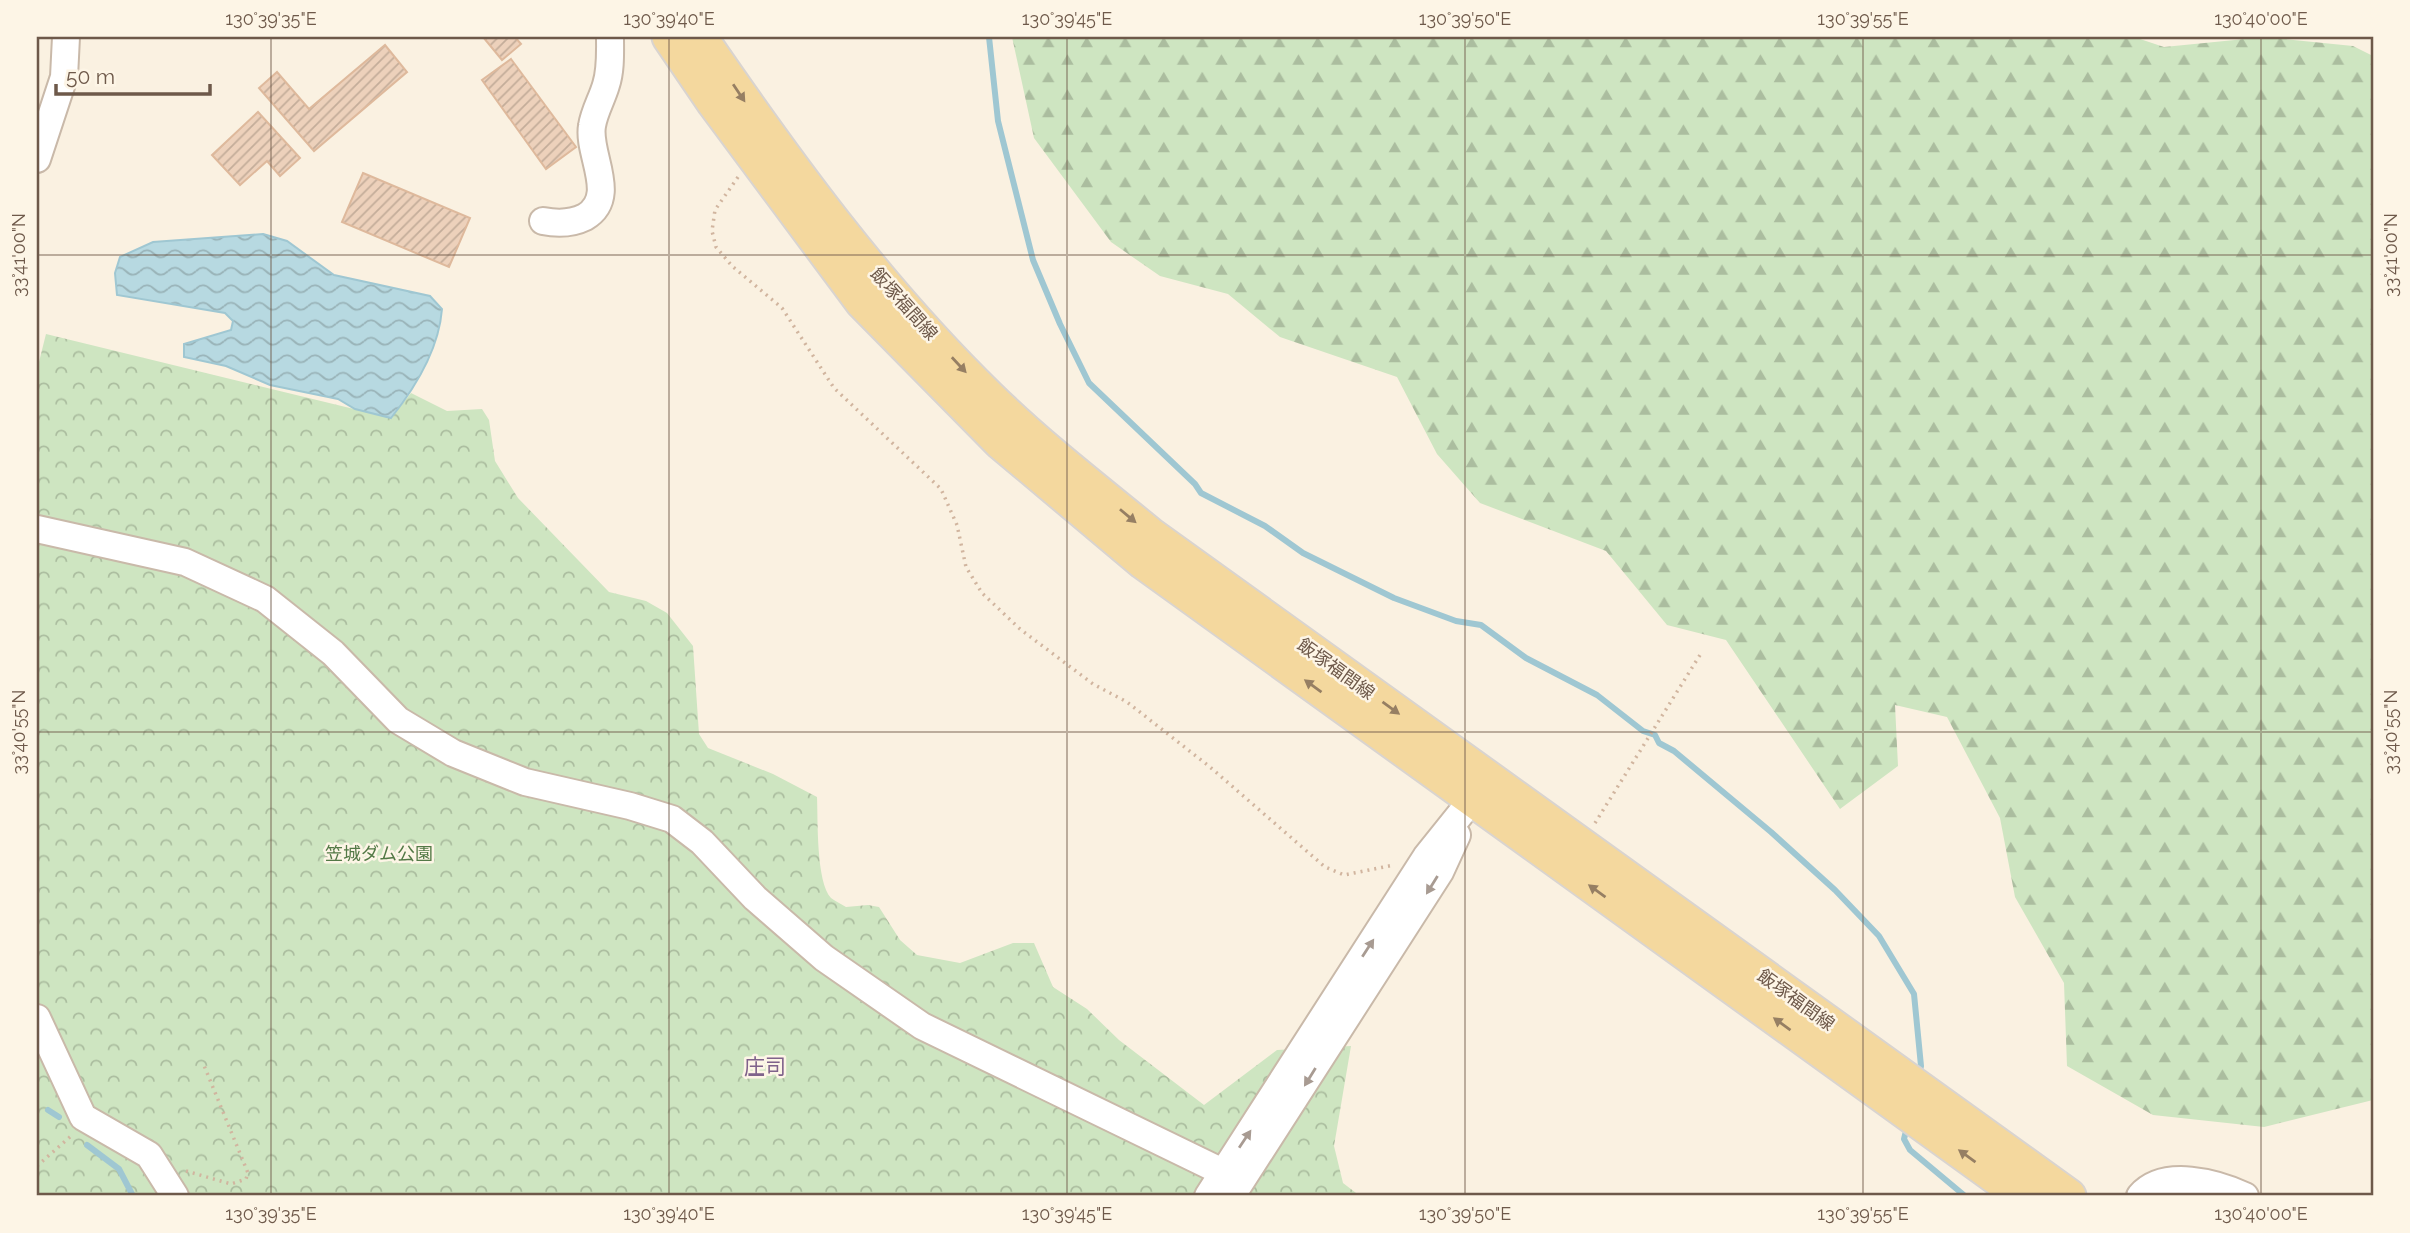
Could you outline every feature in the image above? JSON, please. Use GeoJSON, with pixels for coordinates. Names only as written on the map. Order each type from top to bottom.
{"type":"FeatureCollection","features":[{"type":"Feature","properties":{"kind":"main road","name":"飯塚福間線"},"geometry":{"type":"LineString","coordinates":[[669,37],[862,302],[1000,442],[1143,562],[1480,790],[1581,845],[2069,1196]]}},
{"type":"Feature","properties":{"kind":"main road","name":"飯塚福間線"},"geometry":{"type":"LineString","coordinates":[[700,37],[829,218],[905,309],[989,397],[1151,535],[1480,790],[2022,1196]]}},
{"type":"Feature","properties":{"kind":"street"},"geometry":{"type":"LineString","coordinates":[[37,159],[64,77],[66,37]]}},
{"type":"Feature","properties":{"kind":"street"},"geometry":{"type":"LineString","coordinates":[[543,221],[559,225],[579,220],[589,215],[599,202],[600,181],[591,129],[607,84],[610,37]]}},
{"type":"Feature","properties":{"kind":"street"},"geometry":{"type":"LineString","coordinates":[[37,528],[185,562],[265,599],[333,653],[398,720],[453,753],[525,782],[630,806],[672,819],[702,842],[755,898],[824,958],[922,1026],[1232,1183]]}},
{"type":"Feature","properties":{"kind":"street"},"geometry":{"type":"LineString","coordinates":[[1232,1183],[1426,857],[1480,790]]}},
{"type":"Feature","properties":{"kind":"street"},"geometry":{"type":"LineString","coordinates":[[1208,1196],[1232,1183],[1440,872],[1480,790]]}},
{"type":"Feature","properties":{"kind":"street"},"geometry":{"type":"LineString","coordinates":[[37,1018],[83,1117],[149,1155],[175,1196]]}},
{"type":"Feature","properties":{"kind":"street"},"geometry":{"type":"LineString","coordinates":[[2140,1196],[2171,1182],[2201,1181],[2223,1186],[2245,1196]]}},
{"type":"Feature","properties":{"kind":"path"},"geometry":{"type":"LineString","coordinates":[[753,155],[715,209],[712,231],[716,247],[732,266],[782,308],[834,388],[941,489],[957,525],[966,567],[982,593],[1020,629],[1093,684],[1127,702],[1210,767],[1325,867],[1343,875],[1426,857]]}},
{"type":"Feature","properties":{"kind":"path"},"geometry":{"type":"LineString","coordinates":[[1581,845],[1700,655]]}},
{"type":"Feature","properties":{"kind":"path"},"geometry":{"type":"LineString","coordinates":[[154,1162],[231,1184],[246,1179],[245,1161],[203,1063]]}},
{"type":"Feature","properties":{"kind":"path"},"geometry":{"type":"LineString","coordinates":[[37,1166],[64,1144],[83,1117]]}},
{"type":"Feature","properties":{"kind":"green space"},"geometry":{"type":"Polygon","coordinates":[[[1012,37],[2134,37],[2164,47],[2265,37],[2353,46],[2373,56],[2373,1100],[2264,1127],[2153,1115],[2067,1066],[2064,983],[2015,897],[2000,818],[1947,717],[1895,705],[1898,766],[1840,809],[1726,640],[1667,625],[1606,551],[1480,503],[1437,454],[1397,377],[1280,337],[1228,294],[1160,276],[1111,242],[1034,138],[1012,37]]]}},
{"type":"Feature","properties":{"kind":"green space","name":"笠城ダム公園"},"geometry":{"type":"Polygon","coordinates":[[[46,334],[391,418],[411,393],[447,411],[482,409],[489,420],[495,461],[518,498],[609,592],[646,601],[667,613],[693,646],[699,734],[708,748],[773,774],[817,797],[820,865],[826,890],[831,898],[846,907],[879,907],[900,940],[917,955],[960,963],[1013,943],[1034,943],[1053,987],[1087,1009],[1119,1040],[1204,1105],[1277,1050],[1351,1046],[1334,1146],[1343,1183],[1360,1196],[37,1196],[37,370],[46,334]]]}},
{"type":"Feature","properties":{"kind":"water"},"geometry":{"type":"Polygon","coordinates":[[[263,234],[287,241],[334,275],[430,296],[442,309],[431,353],[409,394],[391,418],[355,409],[338,399],[270,385],[226,366],[184,357],[184,344],[231,330],[233,321],[225,313],[117,295],[115,273],[120,257],[153,242],[263,234]]]}},
{"type":"Feature","properties":{"kind":"building"},"geometry":{"type":"Polygon","coordinates":[[[483,37],[515,37],[521,44],[502,60],[483,37]]]}},
{"type":"Feature","properties":{"kind":"building"},"geometry":{"type":"Polygon","coordinates":[[[385,45],[407,72],[314,151],[259,88],[277,72],[309,109],[385,45]]]}},
{"type":"Feature","properties":{"kind":"building"},"geometry":{"type":"Polygon","coordinates":[[[511,59],[576,147],[546,169],[482,80],[511,59]]]}},
{"type":"Feature","properties":{"kind":"building"},"geometry":{"type":"Polygon","coordinates":[[[258,112],[300,158],[280,176],[267,161],[240,185],[212,155],[258,112]]]}},
{"type":"Feature","properties":{"kind":"building"},"geometry":{"type":"Polygon","coordinates":[[[363,173],[470,218],[449,267],[342,222],[363,173]]]}},
{"type":"Feature","properties":{"kind":"waterway"},"geometry":{"type":"LineString","coordinates":[[989,37],[998,121],[1033,260],[1089,383],[1195,484],[1201,493],[1265,526],[1303,553],[1394,598],[1456,621],[1481,625],[1526,658],[1597,695],[1643,731],[1655,735],[1659,743],[1674,751],[1771,832],[1835,890],[1879,936],[1914,994],[1921,1066],[1919,1076]]}},
{"type":"Feature","properties":{"kind":"waterway"},"geometry":{"type":"LineString","coordinates":[[48,1110],[59,1117]]}},
{"type":"Feature","properties":{"kind":"waterway"},"geometry":{"type":"LineString","coordinates":[[1907,1127],[1904,1139],[1910,1150],[1965,1196]]}},
{"type":"Feature","properties":{"kind":"waterway"},"geometry":{"type":"LineString","coordinates":[[87,1145],[119,1169],[133,1196]]}},
{"type":"Feature","properties":{"kind":"district","name":"庄司"},"geometry":{"type":"Point","coordinates":[765,1067]}}]}
